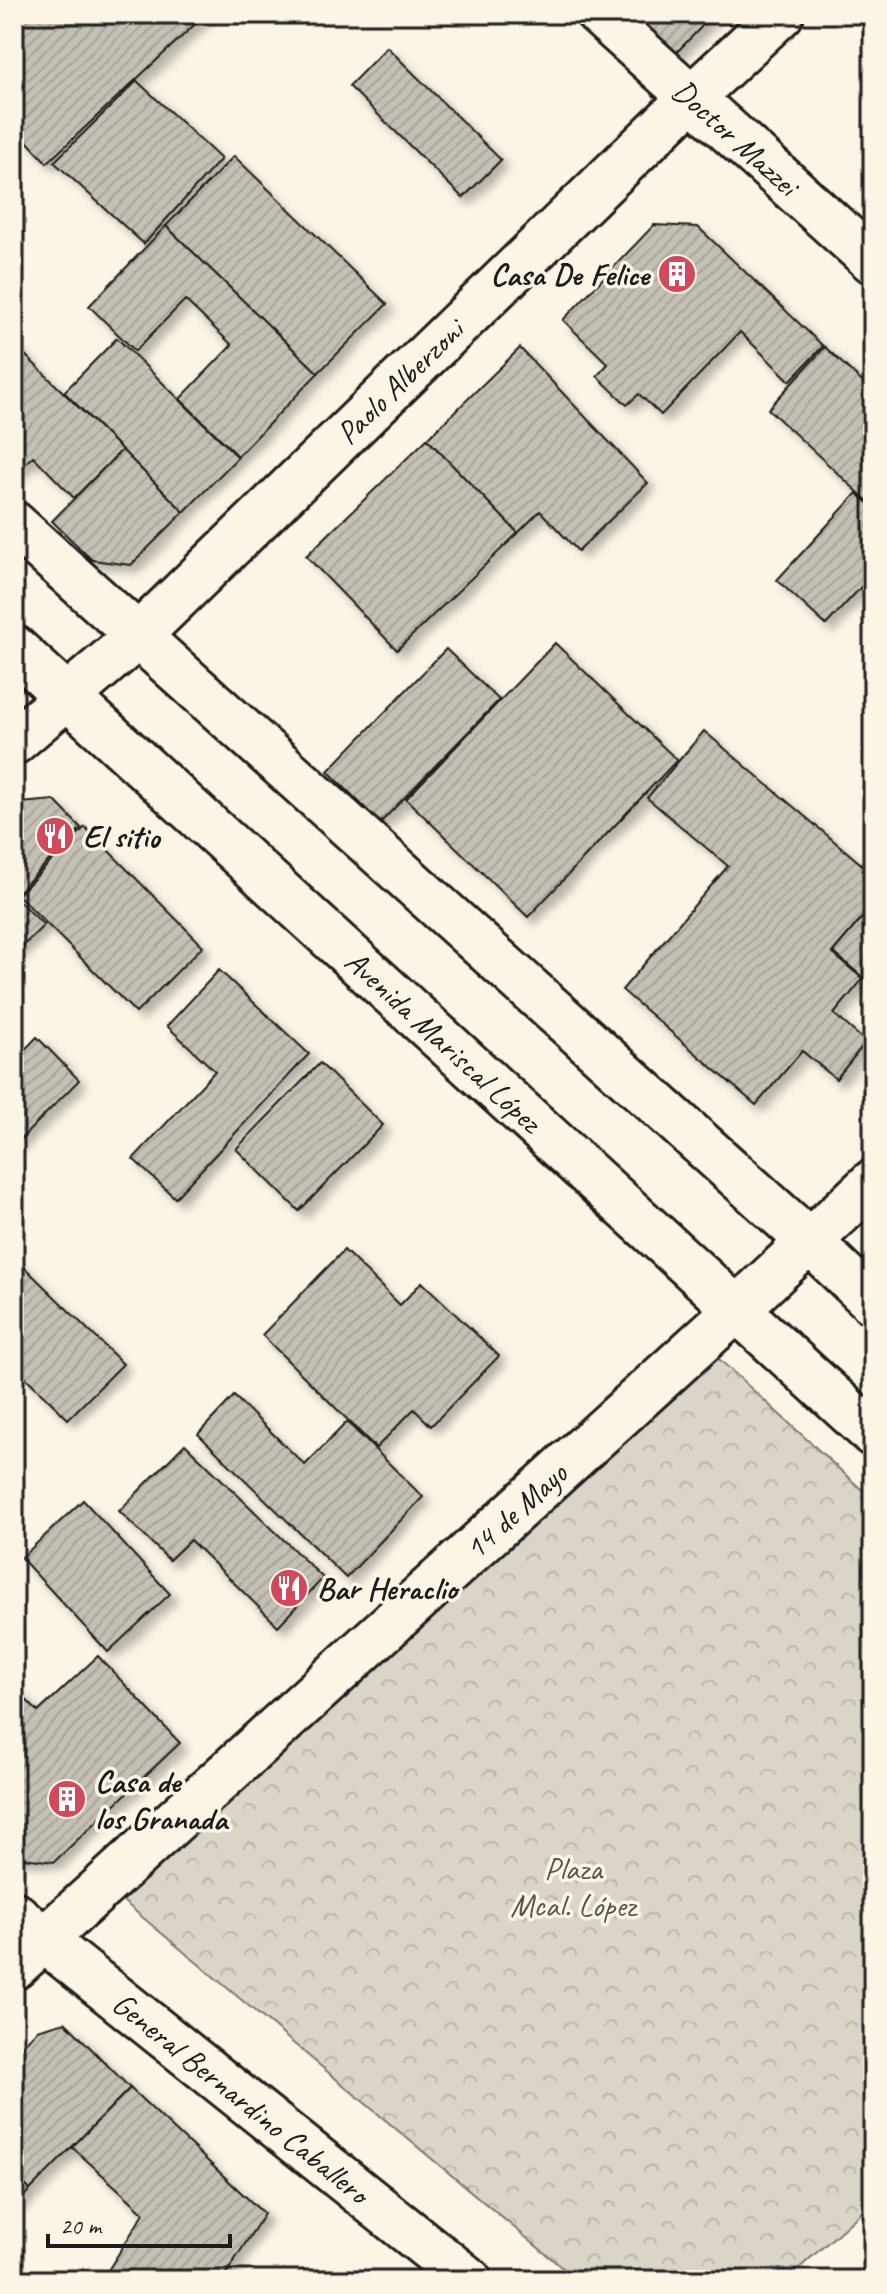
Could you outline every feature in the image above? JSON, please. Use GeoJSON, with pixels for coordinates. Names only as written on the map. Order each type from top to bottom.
{"type":"FeatureCollection","features":[{"type":"Feature","properties":{"kind":"main road","name":"Doctor Mazzei"},"geometry":{"type":"LineString","coordinates":[[599,14],[873,261]]}},
{"type":"Feature","properties":{"kind":"main road","name":"Paolo Alberzoni"},"geometry":{"type":"LineString","coordinates":[[14,742],[138,636],[781,14]]}},
{"type":"Feature","properties":{"kind":"main road"},"geometry":{"type":"LineString","coordinates":[[14,524],[873,1302]]}},
{"type":"Feature","properties":{"kind":"main road","name":"Avenida Mariscal López"},"geometry":{"type":"LineString","coordinates":[[14,648],[873,1434]]}},
{"type":"Feature","properties":{"kind":"main road","name":"14 de Mayo"},"geometry":{"type":"LineString","coordinates":[[24,1940],[737,1309],[873,1182]]}},
{"type":"Feature","properties":{"kind":"main road","name":"General Bernardino Caballero"},"geometry":{"type":"LineString","coordinates":[[24,1940],[469,2280]]}},
{"type":"Feature","properties":{"kind":"green space","name":"Plaza Mcal. López"},"geometry":{"type":"Polygon","coordinates":[[[708,1349],[873,1500],[873,2202],[786,2280],[577,2280],[123,1901],[708,1349]]]}},
{"type":"Feature","properties":{"kind":"building"},"geometry":{"type":"Polygon","coordinates":[[[14,14],[206,14],[47,163],[14,127],[14,14]]]}},
{"type":"Feature","properties":{"kind":"building"},"geometry":{"type":"Polygon","coordinates":[[[626,14],[714,14],[671,58],[626,14]]]}},
{"type":"Feature","properties":{"kind":"building"},"geometry":{"type":"Polygon","coordinates":[[[387,47],[501,160],[463,198],[349,86],[387,47]]]}},
{"type":"Feature","properties":{"kind":"building"},"geometry":{"type":"Polygon","coordinates":[[[137,81],[221,159],[144,244],[54,162],[137,81]]]}},
{"type":"Feature","properties":{"kind":"building"},"geometry":{"type":"Polygon","coordinates":[[[234,156],[387,304],[318,373],[166,226],[234,156]]]}},
{"type":"Feature","properties":{"kind":"building","name":"Casa De Felice"},"geometry":{"type":"Polygon","coordinates":[[[654,225],[698,227],[823,346],[790,381],[740,332],[661,415],[639,394],[627,405],[597,376],[608,364],[563,320],[654,225]]]}},
{"type":"Feature","properties":{"kind":"building"},"geometry":{"type":"Polygon","coordinates":[[[166,226],[318,373],[238,456],[180,399],[232,345],[185,300],[135,351],[89,306],[166,226]]]}},
{"type":"Feature","properties":{"kind":"building"},"geometry":{"type":"Polygon","coordinates":[[[117,338],[238,457],[184,512],[64,392],[117,338]]]}},
{"type":"Feature","properties":{"kind":"building"},"geometry":{"type":"Polygon","coordinates":[[[14,344],[122,450],[74,498],[33,456],[14,475],[14,344]]]}},
{"type":"Feature","properties":{"kind":"building"},"geometry":{"type":"Polygon","coordinates":[[[825,347],[873,392],[873,506],[768,409],[825,347]]]}},
{"type":"Feature","properties":{"kind":"building"},"geometry":{"type":"Polygon","coordinates":[[[520,348],[648,483],[578,551],[540,511],[518,533],[427,439],[520,348]]]}},
{"type":"Feature","properties":{"kind":"building"},"geometry":{"type":"Polygon","coordinates":[[[427,439],[518,533],[397,650],[306,556],[427,439]]]}},
{"type":"Feature","properties":{"kind":"building"},"geometry":{"type":"Polygon","coordinates":[[[122,450],[184,512],[131,565],[92,560],[52,521],[122,450]]]}},
{"type":"Feature","properties":{"kind":"building"},"geometry":{"type":"Polygon","coordinates":[[[857,493],[873,507],[873,574],[826,625],[777,580],[857,493]]]}},
{"type":"Feature","properties":{"kind":"building"},"geometry":{"type":"Polygon","coordinates":[[[555,643],[677,760],[528,917],[406,799],[555,643]]]}},
{"type":"Feature","properties":{"kind":"building"},"geometry":{"type":"Polygon","coordinates":[[[446,649],[499,700],[380,823],[328,771],[446,649]]]}},
{"type":"Feature","properties":{"kind":"building"},"geometry":{"type":"Polygon","coordinates":[[[704,731],[873,874],[873,905],[832,953],[863,979],[834,1014],[866,1042],[836,1079],[802,1051],[756,1105],[622,990],[728,866],[647,798],[704,731]]]}},
{"type":"Feature","properties":{"kind":"building"},"geometry":{"type":"Polygon","coordinates":[[[54,800],[81,828],[15,895],[14,810],[21,803],[54,800]]]}},
{"type":"Feature","properties":{"kind":"building"},"geometry":{"type":"Polygon","coordinates":[[[85,827],[203,946],[136,1013],[18,895],[85,827]]]}},
{"type":"Feature","properties":{"kind":"building"},"geometry":{"type":"Polygon","coordinates":[[[14,896],[44,925],[14,955],[14,896]]]}},
{"type":"Feature","properties":{"kind":"building"},"geometry":{"type":"Polygon","coordinates":[[[873,905],[873,986],[833,952],[873,905]]]}},
{"type":"Feature","properties":{"kind":"building"},"geometry":{"type":"Polygon","coordinates":[[[219,970],[309,1054],[175,1198],[133,1159],[215,1071],[167,1026],[219,970]]]}},
{"type":"Feature","properties":{"kind":"building"},"geometry":{"type":"Polygon","coordinates":[[[37,1037],[79,1080],[14,1146],[14,1061],[37,1037]]]}},
{"type":"Feature","properties":{"kind":"building"},"geometry":{"type":"Polygon","coordinates":[[[320,1063],[383,1125],[299,1211],[236,1149],[320,1063]]]}},
{"type":"Feature","properties":{"kind":"building"},"geometry":{"type":"Polygon","coordinates":[[[344,1250],[400,1305],[422,1282],[499,1356],[431,1426],[414,1409],[376,1448],[262,1335],[344,1250]]]}},
{"type":"Feature","properties":{"kind":"building"},"geometry":{"type":"Polygon","coordinates":[[[14,1257],[123,1364],[68,1419],[14,1366],[14,1257]]]}},
{"type":"Feature","properties":{"kind":"building"},"geometry":{"type":"Polygon","coordinates":[[[234,1396],[305,1465],[347,1422],[423,1497],[346,1578],[198,1434],[234,1396]]]}},
{"type":"Feature","properties":{"kind":"building"},"geometry":{"type":"Polygon","coordinates":[[[185,1444],[323,1578],[278,1626],[190,1540],[169,1560],[119,1511],[185,1444]]]}},
{"type":"Feature","properties":{"kind":"building"},"geometry":{"type":"Polygon","coordinates":[[[83,1500],[170,1594],[108,1652],[21,1558],[83,1500]]]}},
{"type":"Feature","properties":{"kind":"building","name":"Casa de los Granada"},"geometry":{"type":"Polygon","coordinates":[[[98,1656],[180,1743],[54,1862],[16,1857],[14,1687],[38,1712],[98,1656]]]}},
{"type":"Feature","properties":{"kind":"building"},"geometry":{"type":"Polygon","coordinates":[[[65,2022],[130,2088],[30,2190],[14,2174],[14,2054],[37,2030],[65,2022]]]}},
{"type":"Feature","properties":{"kind":"building"},"geometry":{"type":"Polygon","coordinates":[[[130,2088],[264,2214],[222,2280],[102,2280],[144,2213],[72,2147],[130,2088]]]}},
{"type":"Feature","properties":{"kind":"building"},"geometry":{"type":"Polygon","coordinates":[[[14,2174],[30,2190],[14,2206],[14,2174]]]}},
{"type":"Feature","properties":{"kind":"place","name":"Casa De Felice"},"geometry":{"type":"Point","coordinates":[677,274]}},
{"type":"Feature","properties":{"kind":"place","name":"El sitio"},"geometry":{"type":"Point","coordinates":[55,836]}},
{"type":"Feature","properties":{"kind":"place","name":"Bar Heraclio"},"geometry":{"type":"Point","coordinates":[289,1588]}},
{"type":"Feature","properties":{"kind":"place","name":"Casa de los Granada"},"geometry":{"type":"Point","coordinates":[67,1799]}}]}
